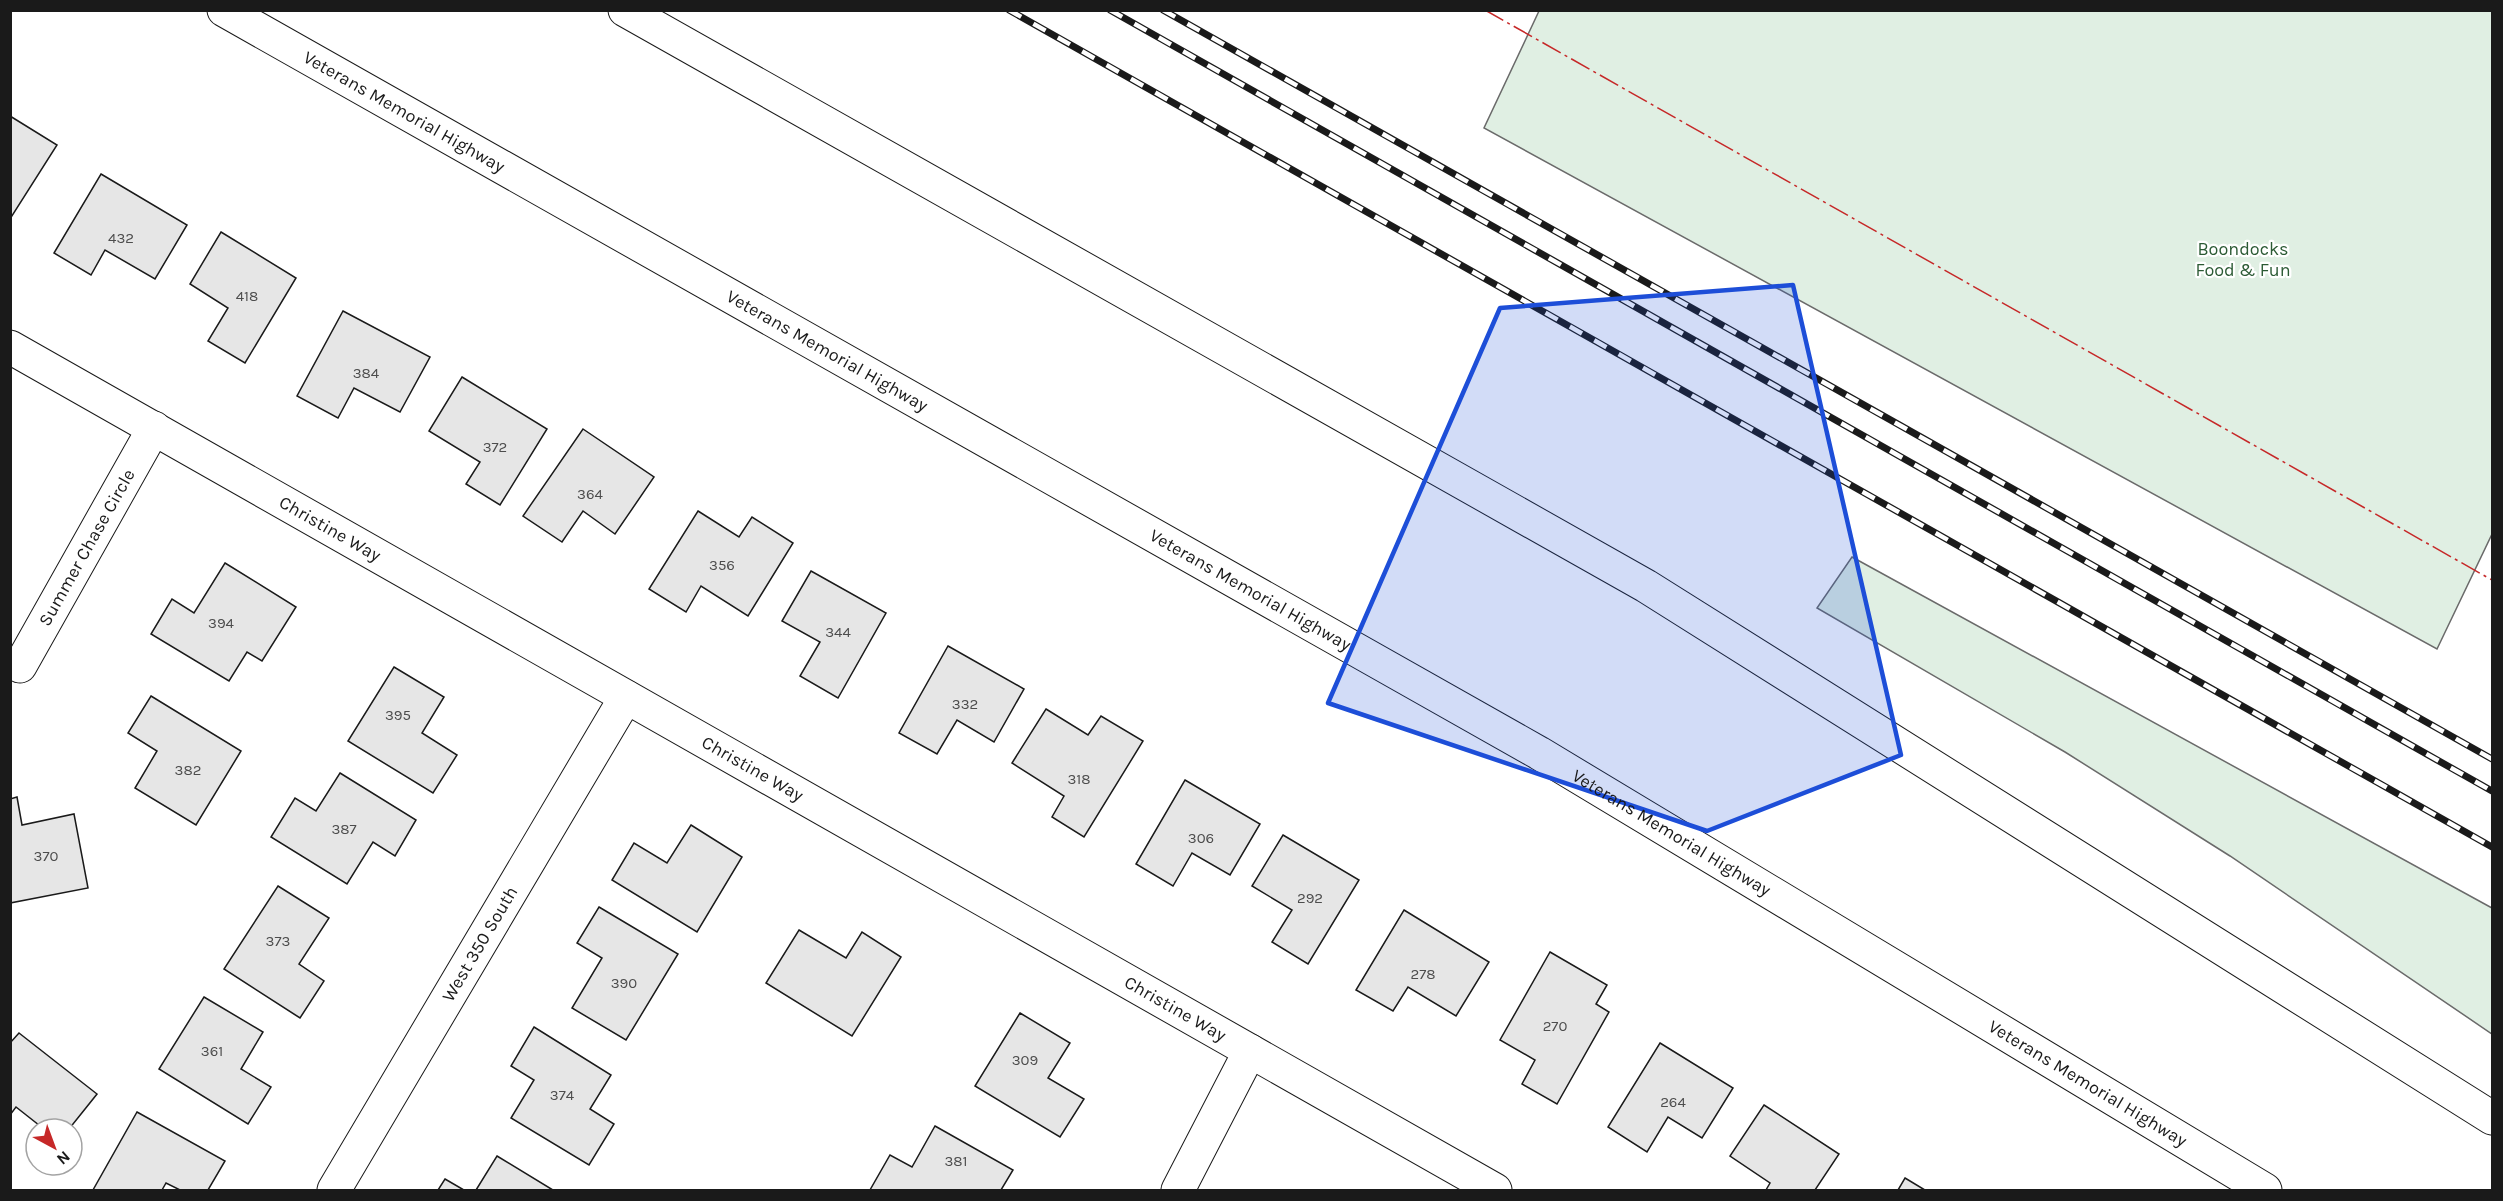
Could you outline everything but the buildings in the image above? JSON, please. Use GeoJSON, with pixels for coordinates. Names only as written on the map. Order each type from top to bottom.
{"type":"FeatureCollection","features":[{"type":"Feature","properties":{"kind":"main road","name":"Veterans Memorial Highway"},"geometry":{"type":"LineString","coordinates":[[224,10],[1539,753],[2265,1191]]}},
{"type":"Feature","properties":{"kind":"main road"},"geometry":{"type":"LineString","coordinates":[[625,10],[1646,586],[2493,1118]]}},
{"type":"Feature","properties":{"kind":"main road","name":"Christine Way"},"geometry":{"type":"LineString","coordinates":[[10,347],[1495,1191]]}},
{"type":"Feature","properties":{"kind":"main road","name":"Summer Chase Circle"},"geometry":{"type":"LineString","coordinates":[[20,666],[154,428]]}},
{"type":"Feature","properties":{"kind":"main road","name":"West 350 South"},"geometry":{"type":"LineString","coordinates":[[334,1191],[626,697]]}},
{"type":"Feature","properties":{"kind":"main road"},"geometry":{"type":"LineString","coordinates":[[1178,1191],[1250,1051]]}},
{"type":"Feature","properties":{"kind":"highlighted area"},"geometry":{"type":"Polygon","coordinates":[[[1793,285],[1901,755],[1707,831],[1328,703],[1500,308],[1793,285]]]}},
{"type":"Feature","properties":{"kind":"green space","name":"Boondocks Food & Fun"},"geometry":{"type":"Polygon","coordinates":[[[1539,11],[2492,11],[2492,534],[2437,649],[1484,128],[1539,11]]]}},
{"type":"Feature","properties":{"kind":"green space"},"geometry":{"type":"Polygon","coordinates":[[[1852,557],[2492,908],[2492,1034],[2230,856],[2065,752],[1817,608],[1852,557]]]}},
{"type":"Feature","properties":{"kind":"railway"},"geometry":{"type":"LineString","coordinates":[[1009,10],[2492,847]]}},
{"type":"Feature","properties":{"kind":"railway"},"geometry":{"type":"LineString","coordinates":[[1110,10],[2492,791]]}},
{"type":"Feature","properties":{"kind":"railway"},"geometry":{"type":"LineString","coordinates":[[1163,10],[2492,759]]}},
{"type":"Feature","properties":{"kind":"power"},"geometry":{"type":"LineString","coordinates":[[1485,10],[2492,580]]}}]}
